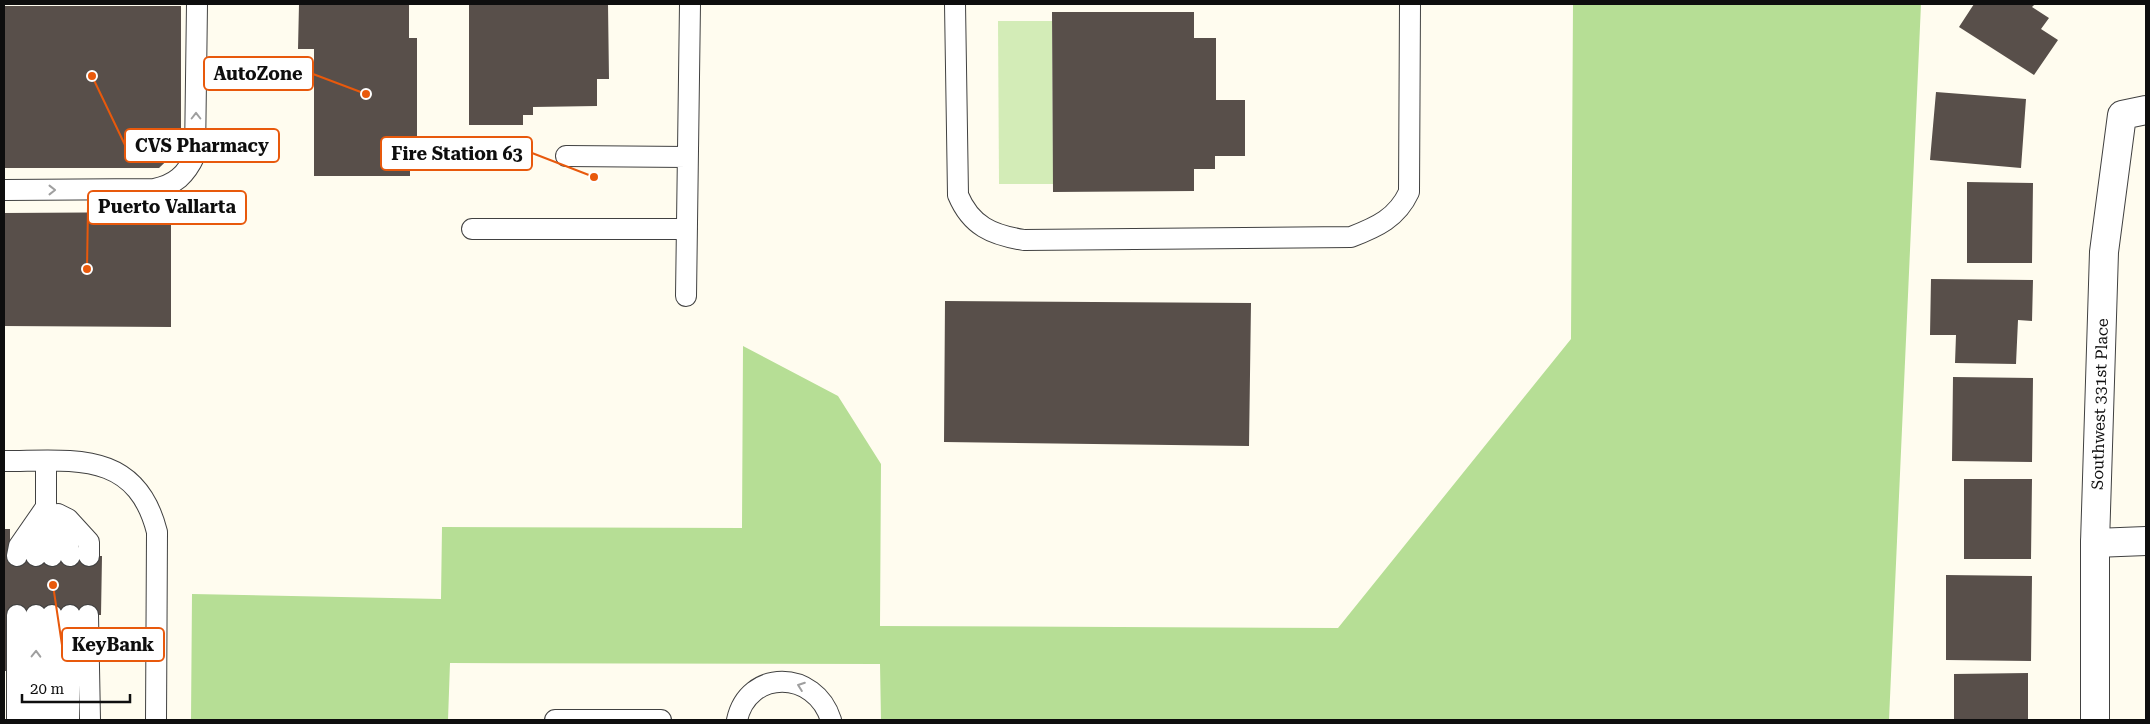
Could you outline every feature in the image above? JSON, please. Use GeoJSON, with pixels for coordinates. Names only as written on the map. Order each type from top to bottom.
{"type":"FeatureCollection","features":[{"type":"Feature","properties":{"kind":"street","name":"Southwest 331st Place"},"geometry":{"type":"LineString","coordinates":[[2096,720],[2095,542],[2104,252],[2110,190],[2122,115],[2146,110]]}},
{"type":"Feature","properties":{"kind":"street"},"geometry":{"type":"LineString","coordinates":[[2095,542],[2146,542]]}},
{"type":"Feature","properties":{"kind":"lane"},"geometry":{"type":"LineString","coordinates":[[4,190],[154,189],[168,187],[180,179],[190,167],[195,155],[196,4]]}},
{"type":"Feature","properties":{"kind":"lane"},"geometry":{"type":"LineString","coordinates":[[686,296],[690,4]]}},
{"type":"Feature","properties":{"kind":"lane"},"geometry":{"type":"LineString","coordinates":[[955,4],[958,195],[964,210],[976,222],[1004,237],[1024,240],[1351,237],[1385,222],[1396,213],[1409,192],[1410,4]]}},
{"type":"Feature","properties":{"kind":"lane"},"geometry":{"type":"LineString","coordinates":[[566,156],[687,157]]}},
{"type":"Feature","properties":{"kind":"lane"},"geometry":{"type":"LineString","coordinates":[[472,228],[687,228]]}},
{"type":"Feature","properties":{"kind":"lane"},"geometry":{"type":"LineString","coordinates":[[4,461],[87,461],[114,470],[128,480],[142,496],[153,515],[157,532],[156,720]]}},
{"type":"Feature","properties":{"kind":"lane"},"geometry":{"type":"LineString","coordinates":[[46,461],[46,508],[19,546],[53,556],[66,534],[46,508]]}},
{"type":"Feature","properties":{"kind":"lane"},"geometry":{"type":"LineString","coordinates":[[17,720],[53,615]]}},
{"type":"Feature","properties":{"kind":"lane"},"geometry":{"type":"LineString","coordinates":[[35,720],[53,615]]}},
{"type":"Feature","properties":{"kind":"lane"},"geometry":{"type":"LineString","coordinates":[[52,720],[53,615]]}},
{"type":"Feature","properties":{"kind":"lane"},"geometry":{"type":"LineString","coordinates":[[53,615],[69,720]]}},
{"type":"Feature","properties":{"kind":"lane"},"geometry":{"type":"LineString","coordinates":[[53,615],[90,720]]}},
{"type":"Feature","properties":{"kind":"lane"},"geometry":{"type":"LineString","coordinates":[[737,720],[747,698],[760,688],[775,683],[790,682],[805,686],[818,695],[827,708],[831,720]]}},
{"type":"Feature","properties":{"kind":"lane"},"geometry":{"type":"LineString","coordinates":[[555,720],[661,720]]}},
{"type":"Feature","properties":{"kind":"green space"},"geometry":{"type":"Polygon","coordinates":[[[1573,4],[1921,4],[1889,720],[881,720],[880,664],[450,663],[448,720],[191,720],[192,594],[441,599],[442,527],[742,528],[743,346],[838,396],[881,464],[880,626],[1338,628],[1571,339],[1573,4]]]}},
{"type":"Feature","properties":{"kind":"green space"},"geometry":{"type":"Polygon","coordinates":[[[998,21],[1052,21],[1053,184],[999,184],[998,21]]]}},
{"type":"Feature","properties":{"kind":"building"},"geometry":{"type":"Polygon","coordinates":[[[299,4],[409,4],[409,38],[417,38],[417,139],[410,139],[410,176],[314,176],[314,49],[298,49],[299,4]]]}},
{"type":"Feature","properties":{"kind":"building"},"geometry":{"type":"Polygon","coordinates":[[[469,4],[608,4],[609,79],[597,79],[597,106],[533,107],[533,115],[523,115],[523,125],[469,125],[469,4]]]}},
{"type":"Feature","properties":{"kind":"building"},"geometry":{"type":"Polygon","coordinates":[[[1974,4],[2035,4],[2032,7],[2049,18],[2041,29],[2058,40],[2034,75],[1959,27],[1974,4]]]}},
{"type":"Feature","properties":{"kind":"building"},"geometry":{"type":"Polygon","coordinates":[[[4,6],[181,6],[181,147],[159,168],[4,168],[4,6]]]}},
{"type":"Feature","properties":{"kind":"building"},"geometry":{"type":"Polygon","coordinates":[[[1052,12],[1194,12],[1194,38],[1216,38],[1216,100],[1245,100],[1245,156],[1215,156],[1215,169],[1194,169],[1194,191],[1053,192],[1052,12]]]}},
{"type":"Feature","properties":{"kind":"building"},"geometry":{"type":"Polygon","coordinates":[[[1936,92],[2026,99],[2021,168],[1930,160],[1936,92]]]}},
{"type":"Feature","properties":{"kind":"building"},"geometry":{"type":"Polygon","coordinates":[[[1967,182],[2033,183],[2032,263],[1967,263],[1967,182]]]}},
{"type":"Feature","properties":{"kind":"building"},"geometry":{"type":"Polygon","coordinates":[[[171,212],[171,327],[4,326],[4,213],[171,212]]]}},
{"type":"Feature","properties":{"kind":"building"},"geometry":{"type":"Polygon","coordinates":[[[1931,279],[2033,280],[2032,321],[2018,320],[2016,364],[1955,363],[1956,335],[1930,335],[1931,279]]]}},
{"type":"Feature","properties":{"kind":"building"},"geometry":{"type":"Polygon","coordinates":[[[945,301],[1251,303],[1249,446],[944,442],[945,301]]]}},
{"type":"Feature","properties":{"kind":"building"},"geometry":{"type":"Polygon","coordinates":[[[1953,377],[2033,378],[2032,462],[1952,461],[1953,377]]]}},
{"type":"Feature","properties":{"kind":"building"},"geometry":{"type":"Polygon","coordinates":[[[1964,479],[2032,479],[2031,559],[1964,559],[1964,479]]]}},
{"type":"Feature","properties":{"kind":"building"},"geometry":{"type":"Polygon","coordinates":[[[4,529],[10,529],[10,556],[102,556],[101,615],[10,615],[10,671],[4,671],[4,529]]]}},
{"type":"Feature","properties":{"kind":"building"},"geometry":{"type":"Polygon","coordinates":[[[1946,575],[2032,576],[2031,661],[1946,660],[1946,575]]]}},
{"type":"Feature","properties":{"kind":"building"},"geometry":{"type":"Polygon","coordinates":[[[2028,673],[2028,720],[1954,720],[1954,674],[2028,673]]]}},
{"type":"Feature","properties":{"kind":"place","name":"CVS Pharmacy"},"geometry":{"type":"Point","coordinates":[92,76]}},
{"type":"Feature","properties":{"kind":"place","name":"AutoZone"},"geometry":{"type":"Point","coordinates":[366,94]}},
{"type":"Feature","properties":{"kind":"place","name":"Fire Station 63"},"geometry":{"type":"Point","coordinates":[594,177]}},
{"type":"Feature","properties":{"kind":"place","name":"Puerto Vallarta"},"geometry":{"type":"Point","coordinates":[87,269]}},
{"type":"Feature","properties":{"kind":"place","name":"KeyBank"},"geometry":{"type":"Point","coordinates":[53,585]}}]}
